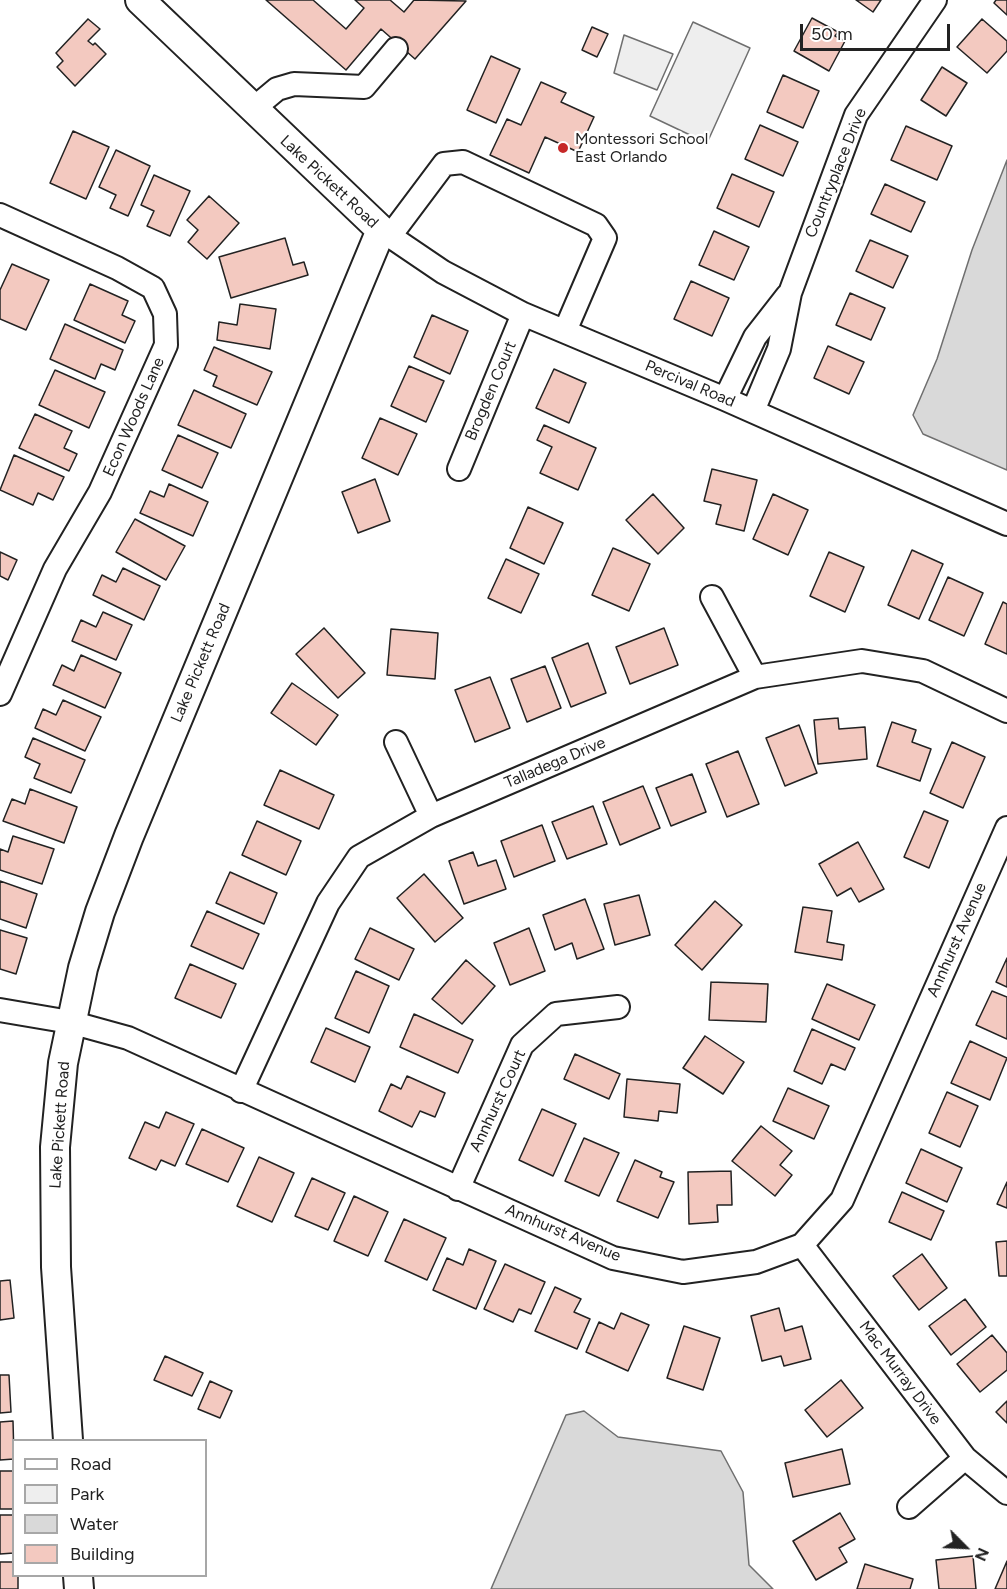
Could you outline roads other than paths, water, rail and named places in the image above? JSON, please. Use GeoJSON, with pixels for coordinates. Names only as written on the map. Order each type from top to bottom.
{"type":"FeatureCollection","features":[{"type":"Feature","properties":{"kind":"main road","name":"Lake Pickett Road"},"geometry":{"type":"LineString","coordinates":[[68,1439],[56,1267],[54,1183],[58,1105],[70,1023],[100,912],[129,836],[386,233],[140,0]]}},
{"type":"Feature","properties":{"kind":"street","name":"Countryplace Drive"},"geometry":{"type":"LineString","coordinates":[[753,411],[779,349],[790,293],[856,115],[935,0]]}},
{"type":"Feature","properties":{"kind":"street"},"geometry":{"type":"LineString","coordinates":[[253,109],[278,89],[294,84],[364,87],[396,49]]}},
{"type":"Feature","properties":{"kind":"street"},"geometry":{"type":"LineString","coordinates":[[386,233],[444,164],[463,162],[596,225],[605,237],[565,331]]}},
{"type":"Feature","properties":{"kind":"street","name":"Econ Woods Lane"},"geometry":{"type":"LineString","coordinates":[[0,215],[117,268],[153,288],[165,314],[166,345],[100,492],[55,569],[0,694]]}},
{"type":"Feature","properties":{"kind":"street","name":"Percival Road"},"geometry":{"type":"LineString","coordinates":[[386,233],[443,272],[523,314],[753,411],[1007,524]]}},
{"type":"Feature","properties":{"kind":"street","name":"Countryplace Drive"},"geometry":{"type":"LineString","coordinates":[[725,399],[755,337],[790,293]]}},
{"type":"Feature","properties":{"kind":"street","name":"Brogden Court"},"geometry":{"type":"LineString","coordinates":[[459,468],[523,314]]}},
{"type":"Feature","properties":{"kind":"street"},"geometry":{"type":"LineString","coordinates":[[712,597],[755,677]]}},
{"type":"Feature","properties":{"kind":"street","name":"Talladega Drive"},"geometry":{"type":"LineString","coordinates":[[240,1091],[328,903],[359,857],[431,816],[755,677],[862,661],[923,671],[1007,711]]}},
{"type":"Feature","properties":{"kind":"street"},"geometry":{"type":"LineString","coordinates":[[396,742],[431,816]]}},
{"type":"Feature","properties":{"kind":"street","name":"Annhurst Avenue"},"geometry":{"type":"LineString","coordinates":[[0,1010],[70,1023],[128,1038],[240,1091],[613,1258],[683,1272],[756,1262],[802,1245],[842,1200],[1007,828]]}},
{"type":"Feature","properties":{"kind":"street","name":"Annhurst Court"},"geometry":{"type":"LineString","coordinates":[[458,1189],[522,1045],[556,1014],[618,1007]]}},
{"type":"Feature","properties":{"kind":"street","name":"Mac Murray Drive"},"geometry":{"type":"LineString","coordinates":[[802,1245],[965,1458],[1007,1493]]}},
{"type":"Feature","properties":{"kind":"street"},"geometry":{"type":"LineString","coordinates":[[909,1507],[965,1458]]}},
{"type":"Feature","properties":{"kind":"water"},"geometry":{"type":"Polygon","coordinates":[[[1007,160],[1007,470],[923,434],[913,415],[937,359],[972,250],[1007,160]]]}},
{"type":"Feature","properties":{"kind":"water"},"geometry":{"type":"Polygon","coordinates":[[[584,1411],[618,1437],[721,1451],[743,1492],[749,1565],[773,1589],[491,1589],[566,1415],[584,1411]]]}},
{"type":"Feature","properties":{"kind":"place","name":"Montessori School East Orlando"},"geometry":{"type":"Point","coordinates":[563,148]}}]}
